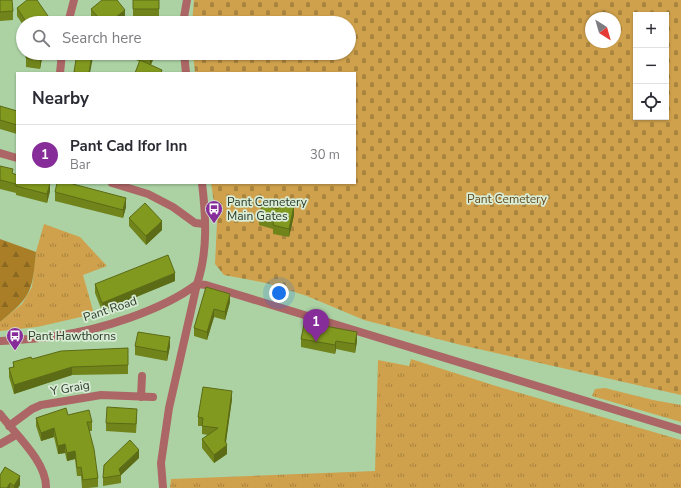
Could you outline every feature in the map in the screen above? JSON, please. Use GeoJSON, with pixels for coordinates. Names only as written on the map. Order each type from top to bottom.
{"type":"FeatureCollection","features":[{"type":"Feature","properties":{"kind":"street"},"geometry":{"type":"LineString","coordinates":[[70,16],[74,0]]}},
{"type":"Feature","properties":{"kind":"street"},"geometry":{"type":"LineString","coordinates":[[184,16],[187,0]]}},
{"type":"Feature","properties":{"kind":"street"},"geometry":{"type":"LineString","coordinates":[[60,72],[61,60]]}},
{"type":"Feature","properties":{"kind":"street"},"geometry":{"type":"LineString","coordinates":[[185,60],[186,72]]}},
{"type":"Feature","properties":{"kind":"street"},"geometry":{"type":"LineString","coordinates":[[0,153],[16,158]]}},
{"type":"Feature","properties":{"kind":"street"},"geometry":{"type":"LineString","coordinates":[[115,184],[148,194],[173,207],[195,224],[205,224]]}},
{"type":"Feature","properties":{"kind":"street"},"geometry":{"type":"LineString","coordinates":[[163,488],[161,463],[169,408],[204,256],[205,224],[202,184]]}},
{"type":"Feature","properties":{"kind":"street"},"geometry":{"type":"LineString","coordinates":[[197,284],[206,284],[681,430]]}},
{"type":"Feature","properties":{"kind":"street","name":"Pant Road"},"geometry":{"type":"LineString","coordinates":[[0,341],[55,336],[115,322],[185,293],[197,284]]}},
{"type":"Feature","properties":{"kind":"street"},"geometry":{"type":"LineString","coordinates":[[141,397],[142,376]]}},
{"type":"Feature","properties":{"kind":"street","name":"Y Graig"},"geometry":{"type":"LineString","coordinates":[[9,426],[32,409],[41,405],[101,395],[153,397]]}},
{"type":"Feature","properties":{"kind":"street"},"geometry":{"type":"LineString","coordinates":[[0,414],[38,462],[44,473],[46,488]]}},
{"type":"Feature","properties":{"kind":"street"},"geometry":{"type":"LineString","coordinates":[[0,444],[16,435]]}},
{"type":"Feature","properties":{"kind":"green space","name":"Pant Cemetery"},"geometry":{"type":"Polygon","coordinates":[[[194,0],[681,0],[681,395],[461,345],[364,320],[307,296],[266,283],[224,275],[215,264],[217,222],[211,184],[356,184],[356,72],[195,72],[194,60],[356,60],[356,16],[193,16],[194,0]]]}},
{"type":"Feature","properties":{"kind":"green space"},"geometry":{"type":"Polygon","coordinates":[[[44,224],[80,237],[107,266],[83,275],[94,314],[37,327],[0,331],[0,322],[22,304],[32,287],[36,252],[44,224]]]}},
{"type":"Feature","properties":{"kind":"green space"},"geometry":{"type":"Polygon","coordinates":[[[0,239],[36,252],[33,276],[28,292],[19,306],[0,322],[0,239]]]}},
{"type":"Feature","properties":{"kind":"green space"},"geometry":{"type":"Polygon","coordinates":[[[411,359],[496,386],[681,440],[681,488],[170,488],[171,479],[375,471],[378,360],[409,366],[411,359]]]}},
{"type":"Feature","properties":{"kind":"green space"},"geometry":{"type":"Polygon","coordinates":[[[605,388],[653,400],[681,405],[681,422],[592,396],[595,389],[605,388]]]}},
{"type":"Feature","properties":{"kind":"building"},"geometry":{"type":"Polygon","coordinates":[[[0,0],[12,0],[13,11],[0,12],[0,0]]]}},
{"type":"Feature","properties":{"kind":"building"},"geometry":{"type":"Polygon","coordinates":[[[27,0],[37,0],[48,16],[22,16],[17,8],[27,0]]]}},
{"type":"Feature","properties":{"kind":"building"},"geometry":{"type":"Polygon","coordinates":[[[102,0],[117,0],[125,10],[117,16],[97,16],[91,9],[102,0]]]}},
{"type":"Feature","properties":{"kind":"building"},"geometry":{"type":"Polygon","coordinates":[[[133,0],[159,0],[159,9],[133,9],[133,0]]]}},
{"type":"Feature","properties":{"kind":"building"},"geometry":{"type":"Polygon","coordinates":[[[76,60],[91,60],[89,72],[74,72],[76,60]]]}},
{"type":"Feature","properties":{"kind":"building"},"geometry":{"type":"Polygon","coordinates":[[[140,60],[162,70],[161,72],[135,72],[140,60]]]}},
{"type":"Feature","properties":{"kind":"building"},"geometry":{"type":"Polygon","coordinates":[[[0,106],[16,111],[16,125],[0,120],[0,106]]]}},
{"type":"Feature","properties":{"kind":"building"},"geometry":{"type":"Polygon","coordinates":[[[0,166],[13,169],[12,173],[16,175],[16,184],[0,180],[0,166]]]}},
{"type":"Feature","properties":{"kind":"building"},"geometry":{"type":"Polygon","coordinates":[[[16,184],[50,184],[47,194],[16,186],[16,184]]]}},
{"type":"Feature","properties":{"kind":"building"},"geometry":{"type":"Polygon","coordinates":[[[57,184],[73,184],[126,198],[123,210],[55,192],[57,184]]]}},
{"type":"Feature","properties":{"kind":"building"},"geometry":{"type":"Polygon","coordinates":[[[145,203],[162,221],[146,236],[129,218],[145,203]]]}},
{"type":"Feature","properties":{"kind":"building"},"geometry":{"type":"Polygon","coordinates":[[[280,203],[294,206],[289,229],[273,225],[274,220],[259,217],[262,205],[278,209],[280,203]]]}},
{"type":"Feature","properties":{"kind":"building"},"geometry":{"type":"Polygon","coordinates":[[[168,255],[175,273],[102,303],[95,284],[168,255]]]}},
{"type":"Feature","properties":{"kind":"building"},"geometry":{"type":"Polygon","coordinates":[[[206,287],[230,294],[225,312],[214,309],[207,332],[194,328],[206,287]]]}},
{"type":"Feature","properties":{"kind":"building"},"geometry":{"type":"Polygon","coordinates":[[[305,319],[326,323],[325,326],[357,332],[355,344],[336,341],[335,345],[301,339],[305,319]]]}},
{"type":"Feature","properties":{"kind":"building"},"geometry":{"type":"Polygon","coordinates":[[[138,332],[170,337],[167,352],[135,346],[138,332]]]}},
{"type":"Feature","properties":{"kind":"building"},"geometry":{"type":"Polygon","coordinates":[[[128,348],[128,365],[72,367],[14,385],[9,368],[14,367],[13,362],[31,357],[32,359],[61,351],[128,348]]]}},
{"type":"Feature","properties":{"kind":"building"},"geometry":{"type":"Polygon","coordinates":[[[203,387],[232,391],[225,441],[227,445],[214,455],[202,439],[218,428],[202,426],[203,418],[198,417],[203,387]]]}},
{"type":"Feature","properties":{"kind":"building"},"geometry":{"type":"Polygon","coordinates":[[[107,407],[137,409],[136,424],[106,423],[107,407]]]}},
{"type":"Feature","properties":{"kind":"building"},"geometry":{"type":"Polygon","coordinates":[[[66,408],[68,415],[89,410],[92,422],[87,422],[94,449],[98,478],[83,480],[81,467],[77,468],[75,451],[67,453],[65,444],[58,446],[54,428],[41,433],[36,418],[66,408]]]}},
{"type":"Feature","properties":{"kind":"building"},"geometry":{"type":"Polygon","coordinates":[[[130,440],[139,450],[119,469],[121,475],[103,478],[104,465],[130,440]]]}},
{"type":"Feature","properties":{"kind":"building"},"geometry":{"type":"Polygon","coordinates":[[[5,467],[20,476],[14,486],[10,483],[7,488],[0,488],[0,475],[5,467]]]}},
{"type":"Feature","properties":{"kind":"place","name":"Pant Cemetery Main Gates"},"geometry":{"type":"Point","coordinates":[214,224]}},
{"type":"Feature","properties":{"kind":"place","name":"Pant Cad Ifor Inn"},"geometry":{"type":"Point","coordinates":[316,342]}},
{"type":"Feature","properties":{"kind":"place","name":"Pant Hawthorns"},"geometry":{"type":"Point","coordinates":[15,351]}}]}
